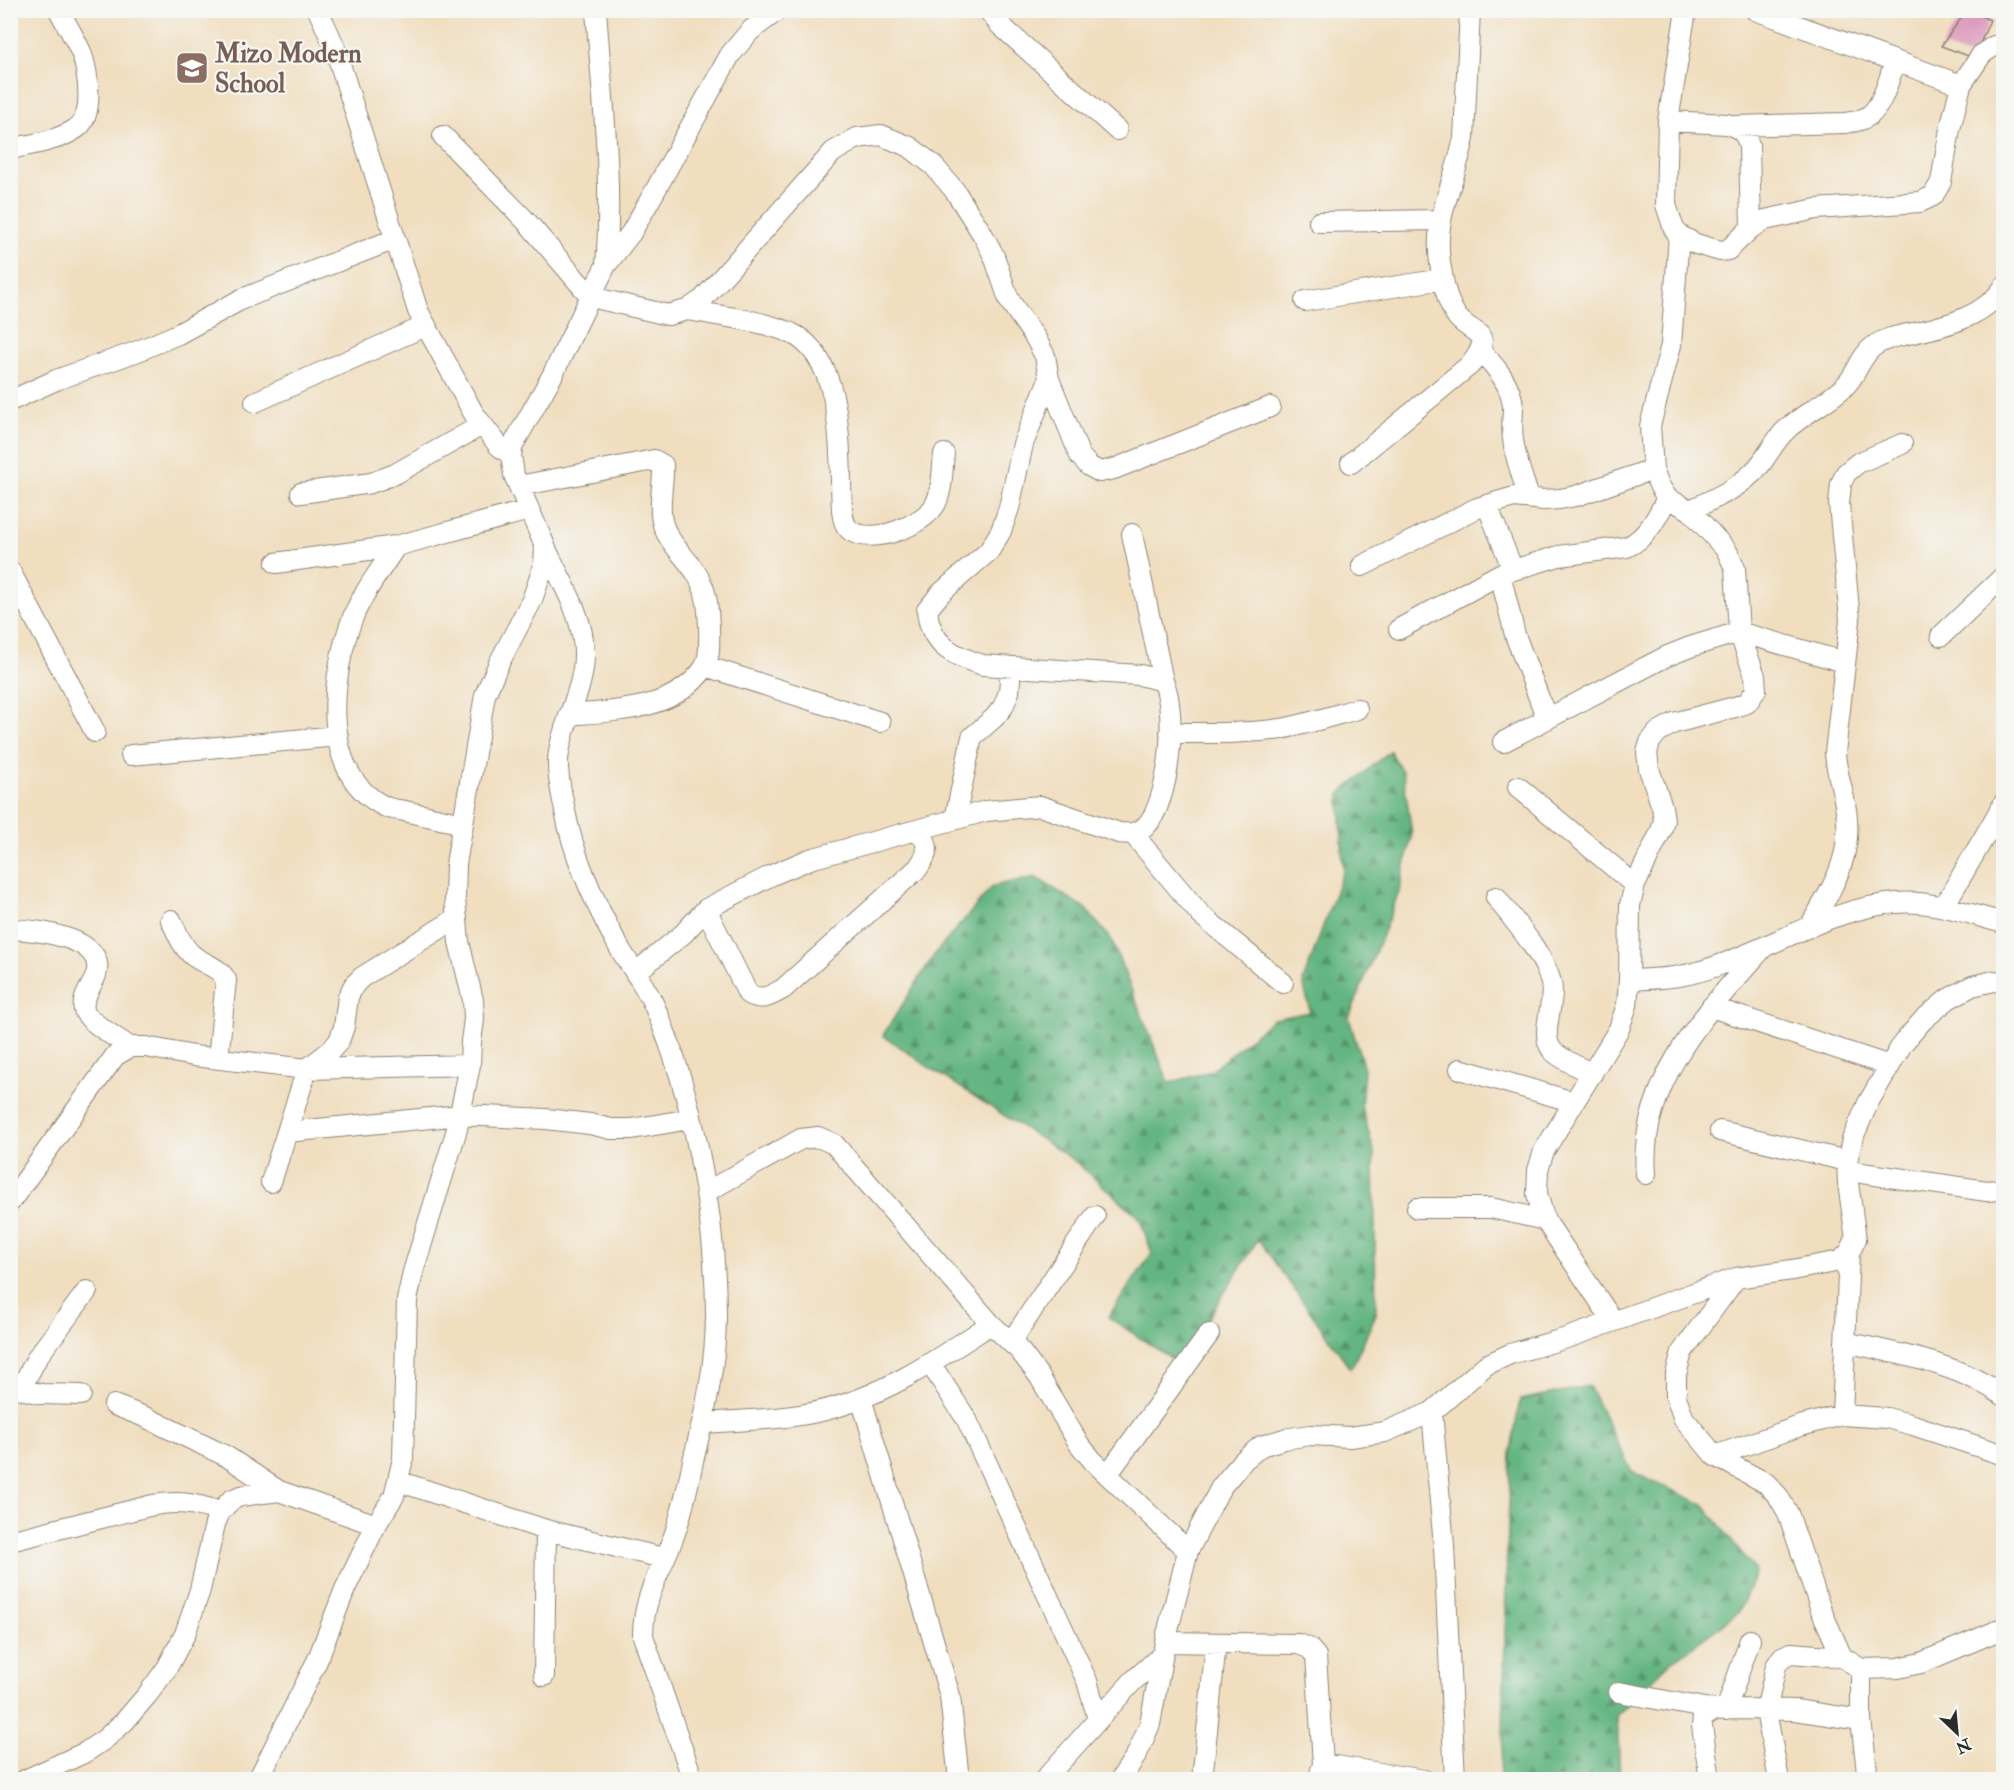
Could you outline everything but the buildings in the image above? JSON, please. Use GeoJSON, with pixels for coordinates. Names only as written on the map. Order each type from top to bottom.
{"type":"FeatureCollection","features":[{"type":"Feature","properties":{"kind":"street"},"geometry":{"type":"LineString","coordinates":[[10,149],[63,136],[79,127],[87,116],[86,73],[81,54],[59,10]]}},
{"type":"Feature","properties":{"kind":"street"},"geometry":{"type":"LineString","coordinates":[[318,10],[334,45],[411,291],[425,326],[456,385],[482,425],[499,446],[511,455]]}},
{"type":"Feature","properties":{"kind":"street"},"geometry":{"type":"LineString","coordinates":[[596,10],[606,162],[608,238],[606,265]]}},
{"type":"Feature","properties":{"kind":"street"},"geometry":{"type":"LineString","coordinates":[[693,1779],[643,1636],[643,1618],[647,1599],[674,1536],[681,1511],[703,1423],[715,1358],[716,1312],[706,1192],[682,1081],[673,1054],[652,1000],[619,946],[589,886],[570,836],[560,787],[558,760],[569,715],[582,678],[584,655],[581,632],[571,601],[514,476],[511,455],[520,431],[552,376],[606,265],[630,233],[655,191],[730,55],[750,31],[778,10]]}},
{"type":"Feature","properties":{"kind":"street"},"geometry":{"type":"LineString","coordinates":[[988,10],[999,24],[1117,130]]}},
{"type":"Feature","properties":{"kind":"street"},"geometry":{"type":"LineString","coordinates":[[1351,463],[1471,364],[1481,351],[1479,332],[1456,316],[1443,279],[1439,255],[1440,220],[1464,138],[1470,10]]}},
{"type":"Feature","properties":{"kind":"street"},"geometry":{"type":"LineString","coordinates":[[1686,10],[1668,121],[1666,205],[1674,229],[1679,235],[1696,244],[1720,251],[1728,250],[1751,228],[1765,220],[1816,209],[1920,202],[1933,196],[1941,182],[1950,129],[1961,85],[1982,54],[1994,46],[2004,46]]}},
{"type":"Feature","properties":{"kind":"street"},"geometry":{"type":"LineString","coordinates":[[1755,10],[1961,85]]}},
{"type":"Feature","properties":{"kind":"street"},"geometry":{"type":"LineString","coordinates":[[1668,121],[1735,126],[1844,123],[1859,120],[1871,114],[1878,105],[1895,61]]}},
{"type":"Feature","properties":{"kind":"street"},"geometry":{"type":"LineString","coordinates":[[1735,126],[1746,134],[1749,146],[1751,228]]}},
{"type":"Feature","properties":{"kind":"street"},"geometry":{"type":"LineString","coordinates":[[443,136],[527,222],[591,297],[668,315],[687,310],[703,298],[833,152],[857,138],[881,135],[910,147],[933,165],[955,191],[994,256],[1009,300],[1045,356],[1049,379],[1080,456],[1089,466],[1100,472],[1114,469],[1270,407]]}},
{"type":"Feature","properties":{"kind":"street"},"geometry":{"type":"LineString","coordinates":[[1319,222],[1440,220]]}},
{"type":"Feature","properties":{"kind":"street"},"geometry":{"type":"LineString","coordinates":[[1604,1325],[1539,1219],[1538,1170],[1544,1151],[1619,1029],[1627,1005],[1630,904],[1635,885],[1664,820],[1649,769],[1647,753],[1650,742],[1658,732],[1674,723],[1747,702],[1756,690],[1755,676],[1739,632],[1735,567],[1727,551],[1690,510],[1667,498],[1653,469],[1650,426],[1671,345],[1679,235]]}},
{"type":"Feature","properties":{"kind":"street"},"geometry":{"type":"LineString","coordinates":[[10,401],[56,380],[178,334],[242,299],[395,239]]}},
{"type":"Feature","properties":{"kind":"street"},"geometry":{"type":"LineString","coordinates":[[1305,301],[1443,279]]}},
{"type":"Feature","properties":{"kind":"street"},"geometry":{"type":"LineString","coordinates":[[1690,510],[1729,492],[1746,479],[1760,465],[1784,432],[1846,385],[1865,354],[1876,345],[1888,339],[1947,326],[1970,316],[2004,287]]}},
{"type":"Feature","properties":{"kind":"street"},"geometry":{"type":"LineString","coordinates":[[687,310],[775,327],[806,343],[820,360],[835,404],[842,510],[845,525],[851,531],[862,535],[890,533],[912,525],[925,516],[935,504],[941,485],[944,454]]}},
{"type":"Feature","properties":{"kind":"street"},"geometry":{"type":"LineString","coordinates":[[255,402],[425,326]]}},
{"type":"Feature","properties":{"kind":"street"},"geometry":{"type":"LineString","coordinates":[[1481,351],[1495,366],[1510,392],[1513,405],[1511,423],[1515,454],[1529,498]]}},
{"type":"Feature","properties":{"kind":"street"},"geometry":{"type":"LineString","coordinates":[[1049,379],[1023,444],[1009,507],[1001,531],[989,551],[941,593],[927,610],[928,624],[941,645],[961,658],[983,665],[1140,675],[1162,681]]}},
{"type":"Feature","properties":{"kind":"street"},"geometry":{"type":"LineString","coordinates":[[301,493],[370,483],[395,474],[482,425]]}},
{"type":"Feature","properties":{"kind":"street"},"geometry":{"type":"LineString","coordinates":[[1810,926],[1838,878],[1847,843],[1848,824],[1835,753],[1850,620],[1839,504],[1840,484],[1846,473],[1858,463],[1902,444]]}},
{"type":"Feature","properties":{"kind":"street"},"geometry":{"type":"LineString","coordinates":[[519,486],[629,463],[654,460],[663,465],[660,509],[662,522],[699,579],[706,594],[710,644],[705,666],[693,680],[675,693],[645,706],[569,715]]}},
{"type":"Feature","properties":{"kind":"street"},"geometry":{"type":"LineString","coordinates":[[1362,566],[1477,508],[1514,497],[1560,499],[1576,496],[1653,469]]}},
{"type":"Feature","properties":{"kind":"street"},"geometry":{"type":"LineString","coordinates":[[1399,629],[1506,572],[1559,556],[1627,548],[1644,536],[1667,498]]}},
{"type":"Feature","properties":{"kind":"street"},"geometry":{"type":"LineString","coordinates":[[1487,505],[1506,572],[1515,634],[1547,719]]}},
{"type":"Feature","properties":{"kind":"street"},"geometry":{"type":"LineString","coordinates":[[276,563],[396,546],[529,510]]}},
{"type":"Feature","properties":{"kind":"street"},"geometry":{"type":"LineString","coordinates":[[635,973],[683,934],[706,909],[772,874],[810,859],[986,811],[1040,806],[1119,833],[1133,834],[1145,827],[1155,812],[1167,771],[1170,704],[1168,692],[1162,681],[1132,534]]}},
{"type":"Feature","properties":{"kind":"street"},"geometry":{"type":"LineString","coordinates":[[396,546],[354,614],[340,665],[336,727],[338,736],[347,771],[364,792],[387,807],[463,824]]}},
{"type":"Feature","properties":{"kind":"street"},"geometry":{"type":"LineString","coordinates":[[258,1779],[317,1661],[345,1589],[376,1525],[394,1496],[398,1481],[403,1459],[407,1300],[413,1272],[460,1115],[470,1065],[473,1009],[459,942],[456,864],[485,695],[532,600],[544,565],[544,546]]}},
{"type":"Feature","properties":{"kind":"street"},"geometry":{"type":"LineString","coordinates":[[11,574],[95,732]]}},
{"type":"Feature","properties":{"kind":"street"},"geometry":{"type":"LineString","coordinates":[[1941,636],[2004,576]]}},
{"type":"Feature","properties":{"kind":"street"},"geometry":{"type":"LineString","coordinates":[[1503,742],[1665,657],[1739,632],[1844,662]]}},
{"type":"Feature","properties":{"kind":"street"},"geometry":{"type":"LineString","coordinates":[[705,666],[880,722]]}},
{"type":"Feature","properties":{"kind":"street"},"geometry":{"type":"LineString","coordinates":[[955,819],[972,737],[1003,707],[1009,692],[1011,668]]}},
{"type":"Feature","properties":{"kind":"street"},"geometry":{"type":"LineString","coordinates":[[1170,733],[1249,732],[1279,729],[1357,709]]}},
{"type":"Feature","properties":{"kind":"street"},"geometry":{"type":"LineString","coordinates":[[131,755],[338,736]]}},
{"type":"Feature","properties":{"kind":"street"},"geometry":{"type":"LineString","coordinates":[[1518,786],[1635,885]]}},
{"type":"Feature","properties":{"kind":"street"},"geometry":{"type":"LineString","coordinates":[[1944,906],[2004,803]]}},
{"type":"Feature","properties":{"kind":"street"},"geometry":{"type":"LineString","coordinates":[[706,909],[748,994],[759,999],[770,996],[783,989],[918,868],[926,858],[928,846],[920,830]]}},
{"type":"Feature","properties":{"kind":"street"},"geometry":{"type":"LineString","coordinates":[[1133,834],[1200,914],[1283,983]]}},
{"type":"Feature","properties":{"kind":"street"},"geometry":{"type":"LineString","coordinates":[[1496,897],[1544,964],[1551,983],[1552,997],[1547,1040],[1553,1051],[1592,1074]]}},
{"type":"Feature","properties":{"kind":"street"},"geometry":{"type":"LineString","coordinates":[[1629,980],[1680,976],[1726,961],[1810,926],[1881,904],[1899,902],[1944,906],[2004,923]]}},
{"type":"Feature","properties":{"kind":"street"},"geometry":{"type":"LineString","coordinates":[[271,1182],[307,1069],[339,1041],[344,1027],[348,997],[354,986],[362,977],[457,918]]}},
{"type":"Feature","properties":{"kind":"street"},"geometry":{"type":"LineString","coordinates":[[171,920],[184,946],[193,956],[223,973],[226,980],[218,1059]]}},
{"type":"Feature","properties":{"kind":"street"},"geometry":{"type":"LineString","coordinates":[[10,929],[37,931],[86,946],[94,954],[98,963],[97,974],[84,1002],[84,1011],[89,1018],[130,1047]]}},
{"type":"Feature","properties":{"kind":"street"},"geometry":{"type":"LineString","coordinates":[[1646,1174],[1647,1128],[1656,1099],[1691,1034],[1711,1007],[1766,945]]}},
{"type":"Feature","properties":{"kind":"street"},"geometry":{"type":"LineString","coordinates":[[1120,1779],[1137,1754],[1150,1724],[1164,1648],[1188,1551],[1221,1487],[1244,1460],[1261,1446],[1284,1439],[1310,1435],[1350,1437],[1385,1432],[1432,1412],[1486,1365],[1510,1354],[1567,1338],[1736,1278],[1840,1261],[1849,1252],[1856,1239],[1847,1166],[1852,1140],[1868,1103],[1903,1043],[1923,1020],[1948,999],[1972,986],[1994,981],[2004,983]]}},
{"type":"Feature","properties":{"kind":"street"},"geometry":{"type":"LineString","coordinates":[[1711,1007],[1890,1066]]}},
{"type":"Feature","properties":{"kind":"street"},"geometry":{"type":"LineString","coordinates":[[10,1202],[115,1056],[130,1047],[146,1047],[194,1056],[307,1069],[470,1065]]}},
{"type":"Feature","properties":{"kind":"street"},"geometry":{"type":"LineString","coordinates":[[1460,1069],[1574,1102]]}},
{"type":"Feature","properties":{"kind":"street"},"geometry":{"type":"LineString","coordinates":[[287,1132],[460,1115],[546,1119],[621,1129],[690,1119]]}},
{"type":"Feature","properties":{"kind":"street"},"geometry":{"type":"LineString","coordinates":[[1719,1131],[1847,1166],[1987,1191],[2004,1187]]}},
{"type":"Feature","properties":{"kind":"street"},"geometry":{"type":"LineString","coordinates":[[706,1192],[801,1139],[818,1137],[834,1144],[991,1324],[1020,1351],[1039,1376],[1079,1444],[1093,1461],[1188,1551]]}},
{"type":"Feature","properties":{"kind":"street"},"geometry":{"type":"LineString","coordinates":[[1417,1208],[1508,1211],[1539,1219]]}},
{"type":"Feature","properties":{"kind":"street"},"geometry":{"type":"LineString","coordinates":[[1011,1342],[1095,1216]]}},
{"type":"Feature","properties":{"kind":"street"},"geometry":{"type":"LineString","coordinates":[[1842,1415],[1849,1252]]}},
{"type":"Feature","properties":{"kind":"street"},"geometry":{"type":"LineString","coordinates":[[1736,1278],[1682,1352],[1676,1374],[1676,1397],[1684,1419],[1716,1456],[1766,1484],[1778,1496],[1788,1513],[1821,1610],[1842,1657]]}},
{"type":"Feature","properties":{"kind":"street"},"geometry":{"type":"LineString","coordinates":[[81,1395],[41,1394],[16,1387],[87,1291]]}},
{"type":"Feature","properties":{"kind":"street"},"geometry":{"type":"LineString","coordinates":[[703,1423],[782,1417],[814,1412],[861,1398],[897,1382],[991,1324]]}},
{"type":"Feature","properties":{"kind":"street"},"geometry":{"type":"LineString","coordinates":[[1108,1474],[1209,1334]]}},
{"type":"Feature","properties":{"kind":"street"},"geometry":{"type":"LineString","coordinates":[[1845,1342],[1950,1368],[2004,1396]]}},
{"type":"Feature","properties":{"kind":"street"},"geometry":{"type":"LineString","coordinates":[[930,1363],[967,1420],[977,1441],[1082,1671],[1098,1719]]}},
{"type":"Feature","properties":{"kind":"street"},"geometry":{"type":"LineString","coordinates":[[861,1398],[950,1696],[959,1779]]}},
{"type":"Feature","properties":{"kind":"street"},"geometry":{"type":"LineString","coordinates":[[114,1405],[146,1417],[226,1456],[279,1491],[376,1525]]}},
{"type":"Feature","properties":{"kind":"street"},"geometry":{"type":"LineString","coordinates":[[1432,1412],[1444,1546],[1455,1779]]}},
{"type":"Feature","properties":{"kind":"street"},"geometry":{"type":"LineString","coordinates":[[1716,1456],[1800,1426],[1842,1415],[1887,1418],[2004,1455]]}},
{"type":"Feature","properties":{"kind":"street"},"geometry":{"type":"LineString","coordinates":[[398,1481],[546,1530],[663,1558]]}},
{"type":"Feature","properties":{"kind":"street"},"geometry":{"type":"LineString","coordinates":[[25,1779],[86,1752],[124,1722],[167,1668],[193,1617],[215,1524],[220,1512],[231,1500],[241,1496],[279,1491]]}},
{"type":"Feature","properties":{"kind":"street"},"geometry":{"type":"LineString","coordinates":[[10,1541],[153,1505],[176,1502],[197,1504],[220,1512]]}},
{"type":"Feature","properties":{"kind":"street"},"geometry":{"type":"LineString","coordinates":[[544,1676],[546,1530]]}},
{"type":"Feature","properties":{"kind":"street"},"geometry":{"type":"LineString","coordinates":[[1779,1779],[1766,1711],[1776,1666],[1782,1658],[1791,1653],[1800,1653],[1842,1657],[1861,1669],[1898,1668],[1921,1663],[2004,1628]]}},
{"type":"Feature","properties":{"kind":"street"},"geometry":{"type":"LineString","coordinates":[[1710,1779],[1702,1726],[1703,1717],[1721,1710],[1750,1640]]}},
{"type":"Feature","properties":{"kind":"street"},"geometry":{"type":"LineString","coordinates":[[1044,1779],[1164,1648],[1216,1643],[1298,1644],[1309,1648],[1316,1656],[1320,1772],[1424,1779]]}},
{"type":"Feature","properties":{"kind":"street"},"geometry":{"type":"LineString","coordinates":[[1202,1779],[1216,1643]]}},
{"type":"Feature","properties":{"kind":"street"},"geometry":{"type":"LineString","coordinates":[[1861,1669],[1861,1720],[1868,1779]]}},
{"type":"Feature","properties":{"kind":"street"},"geometry":{"type":"LineString","coordinates":[[1619,1692],[1721,1710],[1795,1710],[1861,1720]]}},
{"type":"Feature","properties":{"kind":"green space"},"geometry":{"type":"Polygon","coordinates":[[[1390,751],[1403,773],[1412,834],[1399,892],[1349,1018],[1364,1069],[1361,1106],[1374,1151],[1376,1314],[1351,1369],[1258,1239],[1180,1364],[1108,1317],[1152,1253],[1139,1217],[1072,1159],[883,1035],[935,954],[993,886],[1035,877],[1085,908],[1111,939],[1169,1083],[1211,1071],[1273,1019],[1310,1012],[1303,981],[1343,872],[1340,794],[1390,751]]]}},
{"type":"Feature","properties":{"kind":"green space"},"geometry":{"type":"Polygon","coordinates":[[[1589,1386],[1632,1472],[1703,1504],[1756,1571],[1739,1612],[1666,1666],[1617,1715],[1620,1779],[1499,1780],[1503,1740],[1511,1451],[1520,1400],[1589,1386]]]}},
{"type":"Feature","properties":{"kind":"place","name":"Mizo Modern School"},"geometry":{"type":"Point","coordinates":[192,68]}}]}
